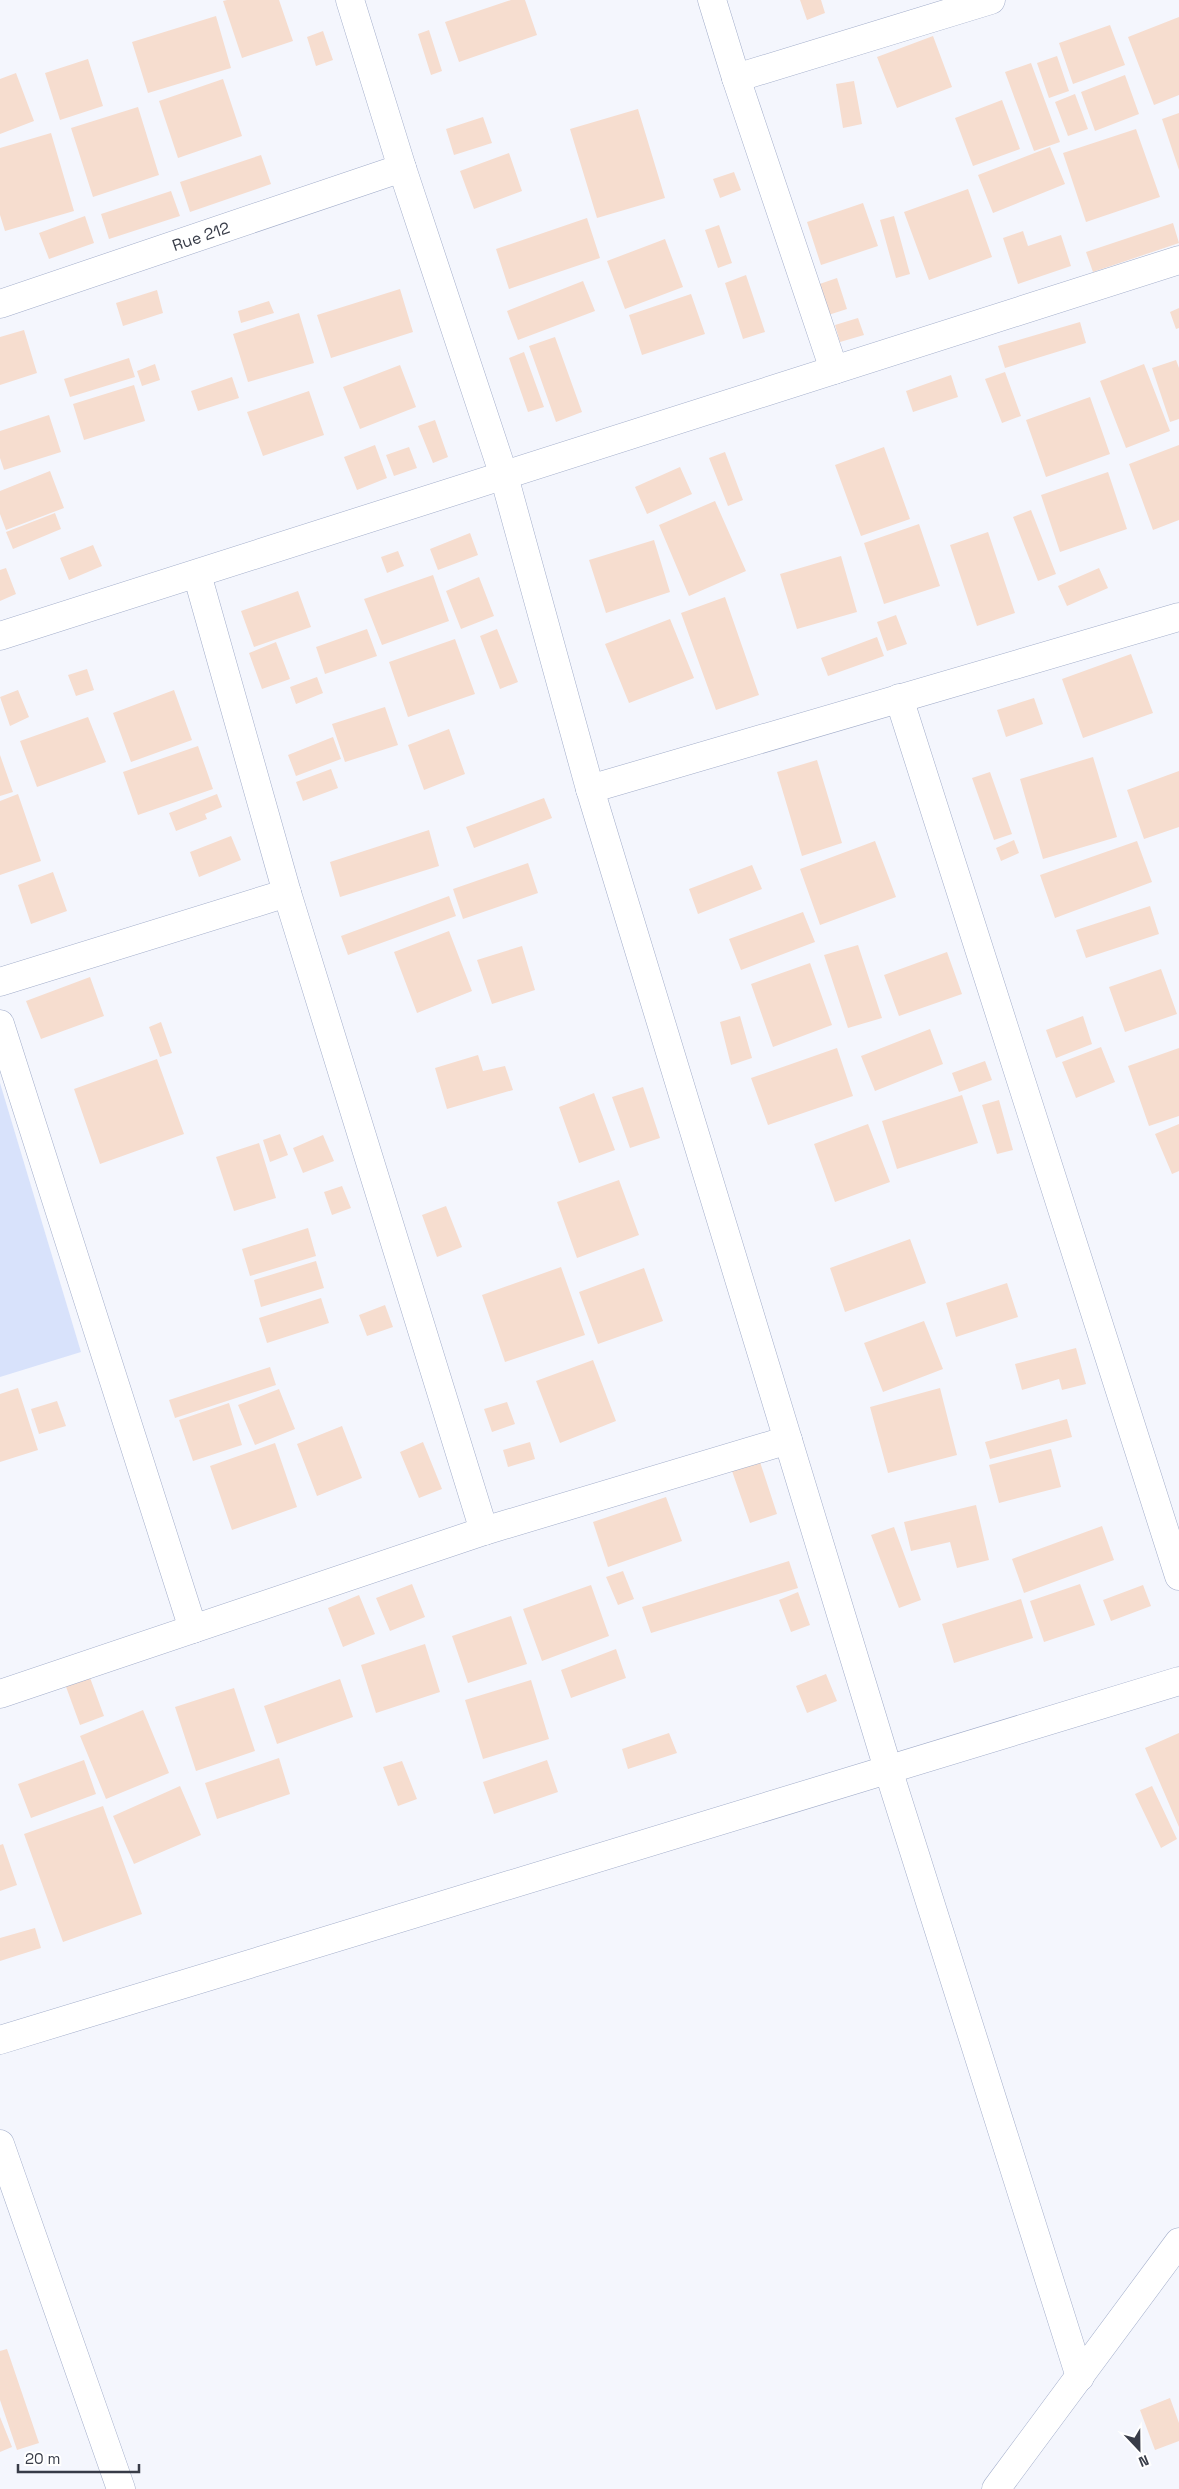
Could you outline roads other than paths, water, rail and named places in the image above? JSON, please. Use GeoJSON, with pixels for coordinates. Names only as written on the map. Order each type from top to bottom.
{"type":"FeatureCollection","features":[{"type":"Feature","properties":{"kind":"street"},"geometry":{"type":"LineString","coordinates":[[350,0],[402,168],[504,476],[590,789],[888,1769],[1080,2376]]}},
{"type":"Feature","properties":{"kind":"street"},"geometry":{"type":"LineString","coordinates":[[712,0],[736,78],[834,370]]}},
{"type":"Feature","properties":{"kind":"street"},"geometry":{"type":"LineString","coordinates":[[736,78],[991,0]]}},
{"type":"Feature","properties":{"kind":"street","name":"Rue 212"},"geometry":{"type":"LineString","coordinates":[[0,304],[402,168]]}},
{"type":"Feature","properties":{"kind":"street"},"geometry":{"type":"LineString","coordinates":[[0,636],[1179,260]]}},
{"type":"Feature","properties":{"kind":"street"},"geometry":{"type":"LineString","coordinates":[[197,574],[286,893],[484,1531]]}},
{"type":"Feature","properties":{"kind":"street"},"geometry":{"type":"LineString","coordinates":[[590,789],[1179,617]]}},
{"type":"Feature","properties":{"kind":"street"},"geometry":{"type":"LineString","coordinates":[[899,698],[1179,1576]]}},
{"type":"Feature","properties":{"kind":"street"},"geometry":{"type":"LineString","coordinates":[[0,982],[286,893]]}},
{"type":"Feature","properties":{"kind":"street"},"geometry":{"type":"LineString","coordinates":[[0,1024],[193,1629]]}},
{"type":"Feature","properties":{"kind":"street"},"geometry":{"type":"LineString","coordinates":[[0,1694],[484,1531],[788,1440]]}},
{"type":"Feature","properties":{"kind":"street"},"geometry":{"type":"LineString","coordinates":[[0,2040],[1179,1681]]}},
{"type":"Feature","properties":{"kind":"street"},"geometry":{"type":"LineString","coordinates":[[0,2144],[121,2489]]}},
{"type":"Feature","properties":{"kind":"street"},"geometry":{"type":"LineString","coordinates":[[996,2489],[1179,2242]]}}]}
